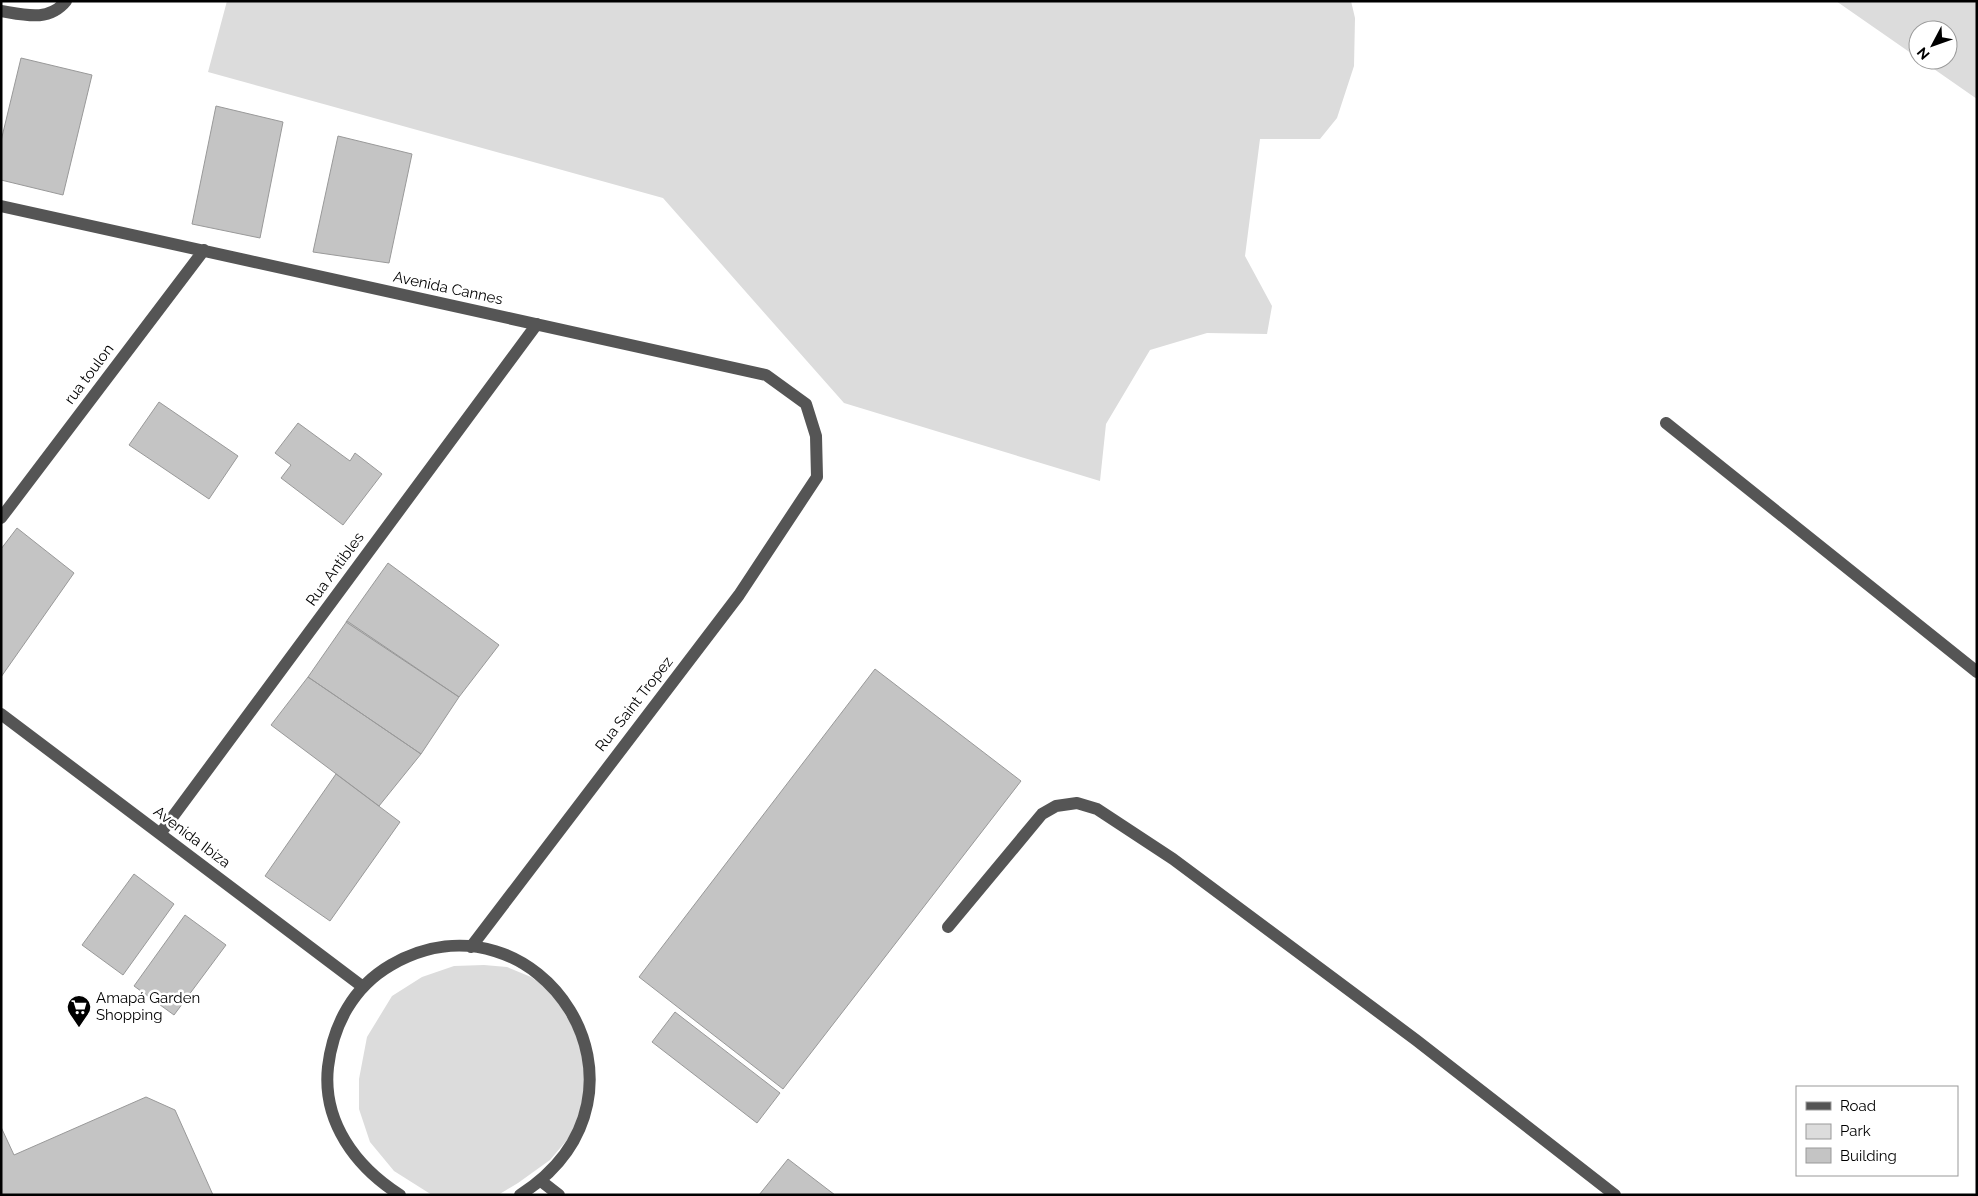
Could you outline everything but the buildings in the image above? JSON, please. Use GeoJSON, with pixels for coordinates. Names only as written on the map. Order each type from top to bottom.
{"type":"FeatureCollection","features":[{"type":"Feature","properties":{"kind":"street"},"geometry":{"type":"LineString","coordinates":[[1,11],[45,16],[61,7],[66,1]]}},
{"type":"Feature","properties":{"kind":"street","name":"Avenida Cannes"},"geometry":{"type":"LineString","coordinates":[[1,206],[766,374],[806,404],[816,436],[817,477]]}},
{"type":"Feature","properties":{"kind":"street","name":"rua toulon"},"geometry":{"type":"LineString","coordinates":[[1,518],[204,250]]}},
{"type":"Feature","properties":{"kind":"street","name":"Rua Antibles"},"geometry":{"type":"LineString","coordinates":[[160,834],[536,324]]}},
{"type":"Feature","properties":{"kind":"street"},"geometry":{"type":"LineString","coordinates":[[1666,423],[1977,672]]}},
{"type":"Feature","properties":{"kind":"street","name":"Rua Saint Tropez"},"geometry":{"type":"LineString","coordinates":[[471,947],[739,596],[817,477]]}},
{"type":"Feature","properties":{"kind":"street","name":"Avenida Ibiza"},"geometry":{"type":"LineString","coordinates":[[1,714],[363,987]]}},
{"type":"Feature","properties":{"kind":"street"},"geometry":{"type":"LineString","coordinates":[[948,927],[1042,814],[1056,806],[1077,803],[1097,810],[1173,859],[1400,1028],[1615,1195]]}},
{"type":"Feature","properties":{"kind":"street"},"geometry":{"type":"LineString","coordinates":[[400,1195],[379,1182],[361,1165],[343,1138],[329,1100],[327,1075],[330,1050],[337,1027],[348,1006],[363,987],[382,970],[403,958],[426,950],[451,946],[471,947],[497,952],[539,974],[557,991],[571,1010],[584,1039],[588,1054],[590,1078],[588,1101],[582,1124],[572,1146],[558,1165],[541,1181],[520,1195]]}},
{"type":"Feature","properties":{"kind":"street"},"geometry":{"type":"LineString","coordinates":[[541,1181],[559,1195]]}},
{"type":"Feature","properties":{"kind":"green space"},"geometry":{"type":"Polygon","coordinates":[[[227,1],[1351,1],[1355,18],[1354,66],[1337,118],[1320,139],[1260,139],[1245,256],[1272,306],[1267,334],[1207,333],[1150,350],[1106,424],[1100,481],[844,403],[663,198],[208,72],[227,1]]]}},
{"type":"Feature","properties":{"kind":"green space"},"geometry":{"type":"Polygon","coordinates":[[[1836,1],[1977,1],[1977,99],[1935,70],[1958,70],[1958,20],[1908,20],[1908,51],[1836,1]]]}},
{"type":"Feature","properties":{"kind":"green space"},"geometry":{"type":"Polygon","coordinates":[[[484,965],[507,967],[531,977],[544,986],[560,1005],[573,1028],[583,1053],[585,1095],[572,1134],[550,1160],[518,1183],[498,1195],[432,1195],[394,1171],[370,1142],[359,1109],[359,1079],[367,1037],[392,996],[422,977],[454,966],[484,965]]]}},
{"type":"Feature","properties":{"kind":"place","name":"Amapá Garden Shopping"},"geometry":{"type":"Point","coordinates":[79,1028]}}]}
